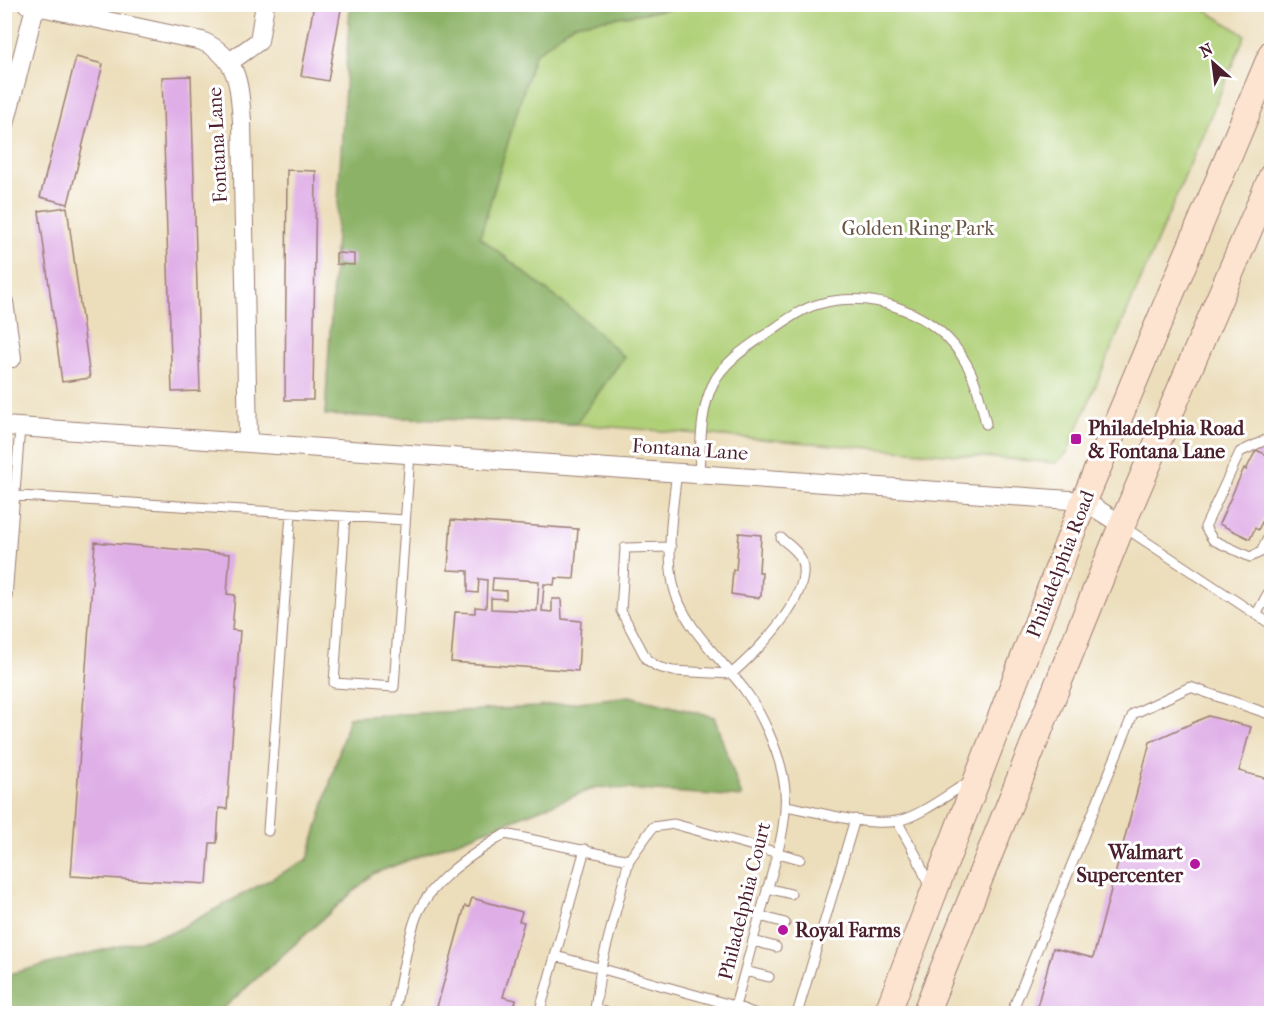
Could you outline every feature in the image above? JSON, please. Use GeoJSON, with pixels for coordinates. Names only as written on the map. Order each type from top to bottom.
{"type":"FeatureCollection","features":[{"type":"Feature","properties":{"kind":"main road","name":"Philadelphia Road"},"geometry":{"type":"LineString","coordinates":[[887,1014],[1084,501],[1272,53]]}},
{"type":"Feature","properties":{"kind":"main road","name":"Philadelphia Road"},"geometry":{"type":"LineString","coordinates":[[926,1014],[1122,525],[1272,176]]}},
{"type":"Feature","properties":{"kind":"street"},"geometry":{"type":"LineString","coordinates":[[231,62],[258,41],[265,4]]}},
{"type":"Feature","properties":{"kind":"street"},"geometry":{"type":"LineString","coordinates":[[4,128],[31,6]]}},
{"type":"Feature","properties":{"kind":"street","name":"Fontana Lane"},"geometry":{"type":"LineString","coordinates":[[31,6],[202,41],[217,48],[231,62],[237,80],[242,121],[248,442]]}},
{"type":"Feature","properties":{"kind":"street"},"geometry":{"type":"LineString","coordinates":[[4,302],[12,358]]}},
{"type":"Feature","properties":{"kind":"street","name":"Fontana Lane"},"geometry":{"type":"LineString","coordinates":[[12,427],[699,472],[1084,501],[1122,525]]}},
{"type":"Feature","properties":{"kind":"lane"},"geometry":{"type":"LineString","coordinates":[[699,472],[707,400],[712,384],[727,364],[794,314],[818,304],[844,299],[869,299],[893,306],[917,315],[934,328],[966,362],[986,424]]}},
{"type":"Feature","properties":{"kind":"lane"},"geometry":{"type":"LineString","coordinates":[[4,637],[15,496],[12,427]]}},
{"type":"Feature","properties":{"kind":"lane"},"geometry":{"type":"LineString","coordinates":[[1272,438],[1240,452],[1205,527],[1213,540],[1250,557],[1261,552],[1272,530]]}},
{"type":"Feature","properties":{"kind":"lane"},"geometry":{"type":"LineString","coordinates":[[345,516],[334,683],[394,687],[410,453]]}},
{"type":"Feature","properties":{"kind":"lane","name":"Philadelphia Court"},"geometry":{"type":"LineString","coordinates":[[676,471],[671,547],[674,585],[680,603],[689,620],[745,691],[768,735],[783,776],[786,806],[777,853],[735,1006]]}},
{"type":"Feature","properties":{"kind":"lane"},"geometry":{"type":"LineString","coordinates":[[4,495],[405,520]]}},
{"type":"Feature","properties":{"kind":"lane"},"geometry":{"type":"LineString","coordinates":[[268,831],[291,513]]}},
{"type":"Feature","properties":{"kind":"lane"},"geometry":{"type":"LineString","coordinates":[[1122,525],[1272,625]]}},
{"type":"Feature","properties":{"kind":"lane"},"geometry":{"type":"LineString","coordinates":[[671,547],[625,548],[621,611],[647,660],[658,667],[731,674],[754,654],[795,602],[803,570],[799,555],[781,538]]}},
{"type":"Feature","properties":{"kind":"lane"},"geometry":{"type":"LineString","coordinates":[[1256,615],[1272,586]]}},
{"type":"Feature","properties":{"kind":"lane"},"geometry":{"type":"LineString","coordinates":[[1011,1014],[1133,714],[1190,687],[1272,715]]}},
{"type":"Feature","properties":{"kind":"lane","name":"Philadelphia Court"},"geometry":{"type":"LineString","coordinates":[[786,806],[855,819],[897,821],[924,809],[978,775]]}},
{"type":"Feature","properties":{"kind":"lane"},"geometry":{"type":"LineString","coordinates":[[797,1014],[801,985],[809,955],[821,932],[855,819]]}},
{"type":"Feature","properties":{"kind":"lane"},"geometry":{"type":"LineString","coordinates":[[897,821],[914,851],[932,896]]}},
{"type":"Feature","properties":{"kind":"lane"},"geometry":{"type":"LineString","coordinates":[[613,1014],[595,1011],[601,967],[629,860],[653,827],[674,824],[800,859]]}},
{"type":"Feature","properties":{"kind":"lane"},"geometry":{"type":"LineString","coordinates":[[394,1014],[414,921],[435,887],[479,849],[505,834],[629,860]]}},
{"type":"Feature","properties":{"kind":"lane"},"geometry":{"type":"LineString","coordinates":[[539,1014],[585,849]]}},
{"type":"Feature","properties":{"kind":"lane"},"geometry":{"type":"LineString","coordinates":[[829,867],[840,870]]}},
{"type":"Feature","properties":{"kind":"lane"},"geometry":{"type":"LineString","coordinates":[[767,888],[791,894]]}},
{"type":"Feature","properties":{"kind":"lane"},"geometry":{"type":"LineString","coordinates":[[819,902],[830,904]]}},
{"type":"Feature","properties":{"kind":"lane"},"geometry":{"type":"LineString","coordinates":[[760,916],[785,923]]}},
{"type":"Feature","properties":{"kind":"lane"},"geometry":{"type":"LineString","coordinates":[[811,929],[821,932]]}},
{"type":"Feature","properties":{"kind":"lane"},"geometry":{"type":"LineString","coordinates":[[753,941],[776,947]]}},
{"type":"Feature","properties":{"kind":"lane","name":"Philadelphia Court"},"geometry":{"type":"LineString","coordinates":[[556,956],[601,967],[756,1014]]}},
{"type":"Feature","properties":{"kind":"lane"},"geometry":{"type":"LineString","coordinates":[[745,971],[769,977]]}},
{"type":"Feature","properties":{"kind":"green space","name":"Golden Ring Park"},"geometry":{"type":"Polygon","coordinates":[[[493,4],[1196,4],[1245,35],[1067,453],[1056,463],[576,424],[372,416],[493,4]]]}},
{"type":"Feature","properties":{"kind":"green space"},"geometry":{"type":"Polygon","coordinates":[[[350,5],[695,5],[574,24],[534,55],[480,237],[583,319],[624,357],[576,424],[325,415],[350,5]]]}},
{"type":"Feature","properties":{"kind":"green space"},"geometry":{"type":"Polygon","coordinates":[[[629,696],[714,717],[742,797],[597,787],[373,874],[218,1013],[5,1013],[5,975],[173,932],[308,859],[349,717],[537,707],[629,696]]]}},
{"type":"Feature","properties":{"kind":"building"},"geometry":{"type":"Polygon","coordinates":[[[314,4],[342,4],[328,81],[301,76],[314,4]]]}},
{"type":"Feature","properties":{"kind":"building"},"geometry":{"type":"Polygon","coordinates":[[[76,57],[103,64],[68,204],[40,197],[76,57]]]}},
{"type":"Feature","properties":{"kind":"building"},"geometry":{"type":"Polygon","coordinates":[[[191,76],[200,391],[172,392],[162,77],[191,76]]]}},
{"type":"Feature","properties":{"kind":"building"},"geometry":{"type":"Polygon","coordinates":[[[287,170],[316,171],[313,400],[285,400],[287,170]]]}},
{"type":"Feature","properties":{"kind":"building"},"geometry":{"type":"Polygon","coordinates":[[[67,207],[90,378],[62,382],[39,211],[67,207]]]}},
{"type":"Feature","properties":{"kind":"building"},"geometry":{"type":"Polygon","coordinates":[[[336,253],[354,254],[354,265],[336,264],[336,253]]]}},
{"type":"Feature","properties":{"kind":"building"},"geometry":{"type":"Polygon","coordinates":[[[1256,450],[1272,457],[1272,502],[1258,530],[1255,528],[1250,539],[1219,524],[1244,468],[1246,470],[1256,450]]]}},
{"type":"Feature","properties":{"kind":"building"},"geometry":{"type":"Polygon","coordinates":[[[451,520],[578,529],[574,579],[555,578],[554,585],[544,584],[542,611],[552,612],[552,599],[561,599],[562,619],[581,621],[578,671],[451,662],[455,612],[475,613],[475,607],[486,608],[487,580],[479,579],[478,593],[468,592],[468,571],[448,570],[451,520]],[[493,578],[492,590],[506,591],[506,599],[491,598],[491,609],[537,611],[539,581],[493,578]]]}},
{"type":"Feature","properties":{"kind":"building"},"geometry":{"type":"Polygon","coordinates":[[[739,533],[761,535],[759,572],[762,572],[761,596],[758,598],[731,594],[733,570],[736,570],[739,533]]]}},
{"type":"Feature","properties":{"kind":"building"},"geometry":{"type":"Polygon","coordinates":[[[95,542],[230,554],[227,594],[235,595],[232,630],[240,631],[227,809],[219,808],[217,843],[210,843],[207,884],[71,876],[95,542]]]}},
{"type":"Feature","properties":{"kind":"building","name":"Walmart Supercenter"},"geometry":{"type":"Polygon","coordinates":[[[1208,716],[1251,727],[1239,771],[1272,780],[1272,1014],[1035,1014],[1053,948],[1093,958],[1150,742],[1208,716]]]}},
{"type":"Feature","properties":{"kind":"building"},"geometry":{"type":"Polygon","coordinates":[[[472,898],[522,912],[519,921],[524,922],[503,997],[516,1000],[513,1014],[435,1014],[465,906],[469,907],[472,898]]]}},
{"type":"Feature","properties":{"kind":"place","name":"Philadelphia Road & Fontana Lane"},"geometry":{"type":"Point","coordinates":[1076,439]}},
{"type":"Feature","properties":{"kind":"place","name":"Walmart Supercenter"},"geometry":{"type":"Point","coordinates":[1195,864]}},
{"type":"Feature","properties":{"kind":"place","name":"Royal Farms"},"geometry":{"type":"Point","coordinates":[783,930]}}]}
